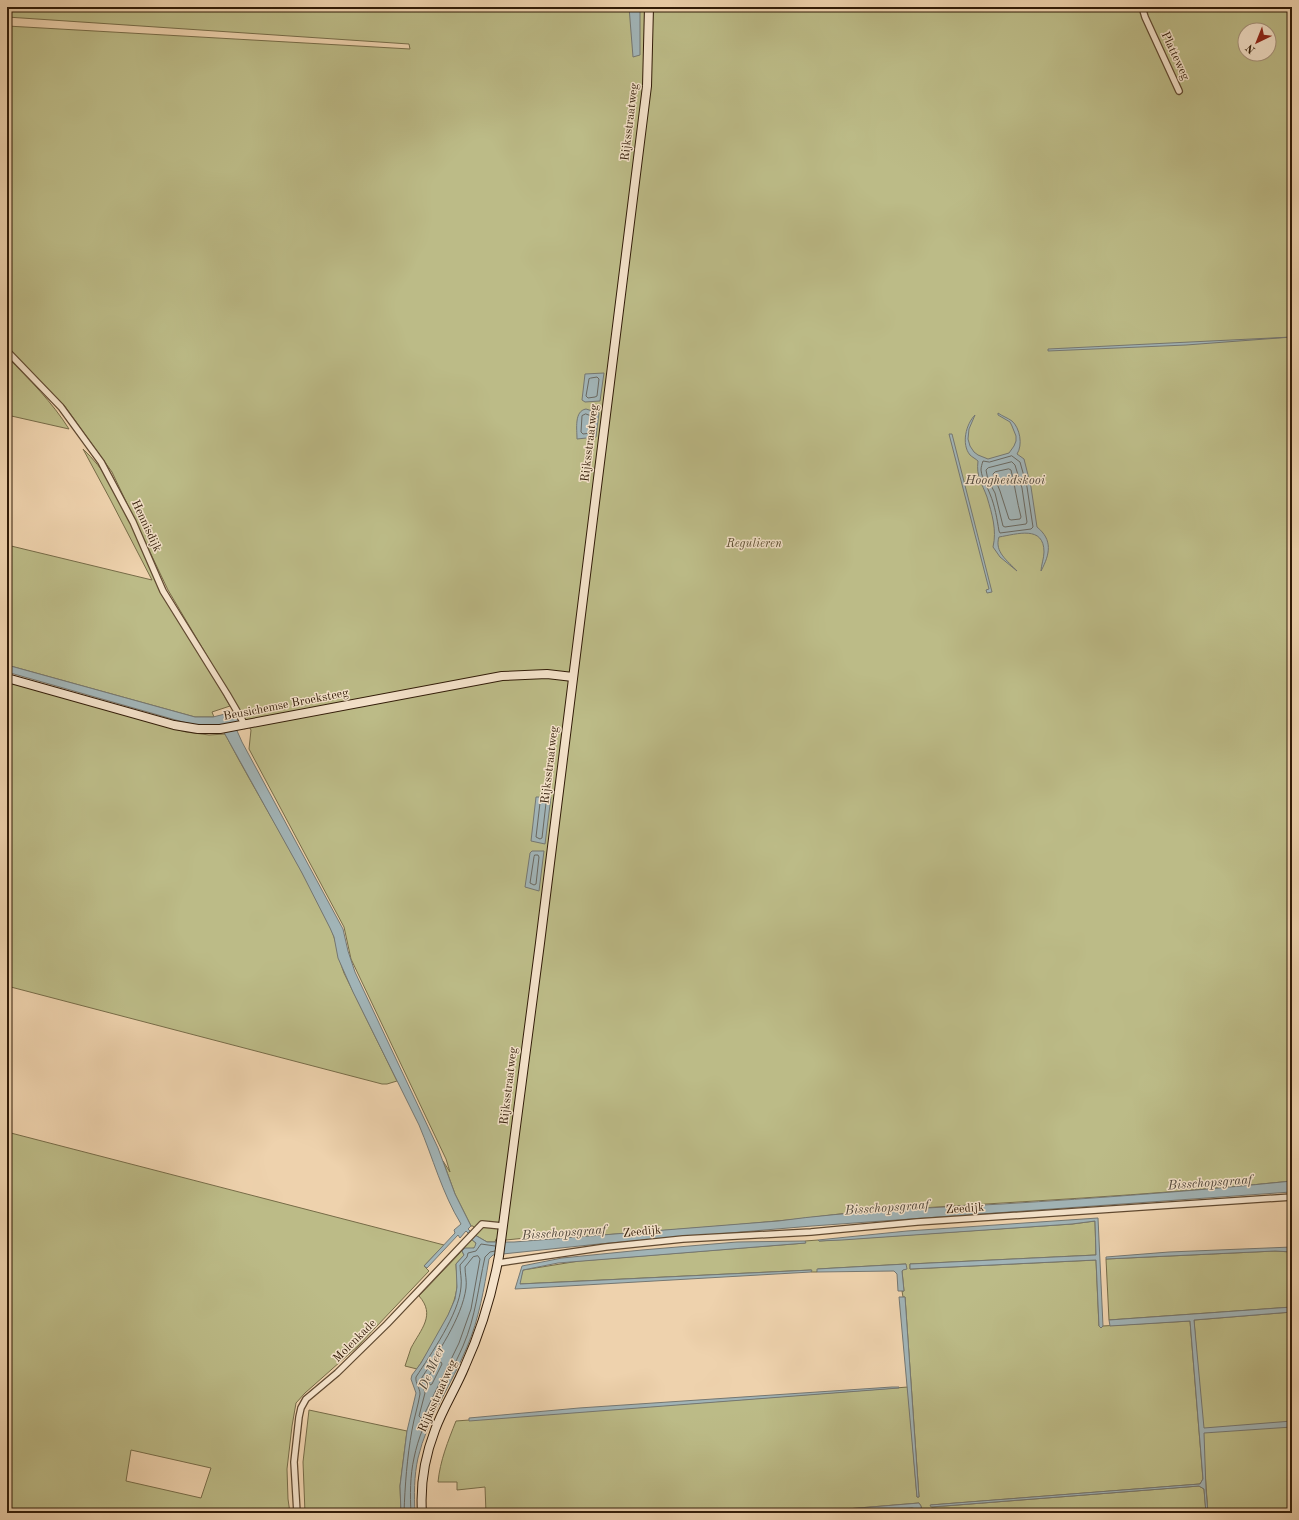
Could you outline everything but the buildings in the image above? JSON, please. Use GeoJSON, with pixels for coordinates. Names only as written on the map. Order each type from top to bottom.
{"type":"FeatureCollection","features":[{"type":"Feature","properties":{"kind":"main road","name":"Rijksstraatweg"},"geometry":{"type":"LineString","coordinates":[[422,1513],[422,1491],[427,1453],[435,1429],[466,1366],[483,1323],[498,1260],[647,86],[649,7]]}},
{"type":"Feature","properties":{"kind":"main road","name":"Beusichemse Broeksteeg"},"geometry":{"type":"LineString","coordinates":[[7,678],[174,725],[198,729],[220,729],[502,676],[547,674],[573,677]]}},
{"type":"Feature","properties":{"kind":"street","name":"Platteweg"},"geometry":{"type":"LineString","coordinates":[[1142,7],[1144,17],[1179,91]]}},
{"type":"Feature","properties":{"kind":"street","name":"Hennisdijk"},"geometry":{"type":"LineString","coordinates":[[7,351],[61,407],[101,462],[132,522],[163,591],[227,694],[241,726]]}},
{"type":"Feature","properties":{"kind":"street","name":"Zeedijk"},"geometry":{"type":"LineString","coordinates":[[498,1260],[683,1239],[811,1232],[917,1222],[1292,1198]]}},
{"type":"Feature","properties":{"kind":"street","name":"Molenkade"},"geometry":{"type":"LineString","coordinates":[[297,1513],[294,1462],[299,1417],[301,1408],[306,1399],[337,1374],[382,1330],[482,1224],[502,1226]]}},
{"type":"Feature","properties":{"kind":"green space","name":"Regulieren"},"geometry":{"type":"Polygon","coordinates":[[[7,7],[1292,7],[1292,1181],[1131,1195],[861,1212],[798,1219],[566,1238],[565,1234],[506,1240],[496,1239],[495,1242],[487,1242],[475,1235],[478,1233],[473,1226],[471,1226],[455,1194],[443,1161],[450,1172],[446,1159],[351,959],[344,927],[249,749],[251,730],[168,590],[112,472],[64,405],[7,349],[7,26],[410,49],[409,44],[7,17],[7,7]]]}},
{"type":"Feature","properties":{"kind":"green space"},"geometry":{"type":"Polygon","coordinates":[[[7,357],[48,400],[69,429],[7,415],[7,357]]]}},
{"type":"Feature","properties":{"kind":"green space"},"geometry":{"type":"Polygon","coordinates":[[[83,449],[110,481],[121,499],[174,609],[230,706],[212,712],[214,717],[195,717],[7,665],[7,545],[152,580],[83,449]]]}},
{"type":"Feature","properties":{"kind":"green space"},"geometry":{"type":"Polygon","coordinates":[[[7,682],[186,732],[209,735],[225,734],[318,902],[332,932],[344,973],[397,1081],[382,1084],[7,986],[7,682]]]}},
{"type":"Feature","properties":{"kind":"green space"},"geometry":{"type":"Polygon","coordinates":[[[7,1132],[444,1245],[424,1266],[429,1271],[358,1346],[305,1393],[296,1403],[287,1469],[290,1513],[7,1513],[7,1132]],[[131,1450],[126,1481],[201,1498],[211,1468],[131,1450]]]}},
{"type":"Feature","properties":{"kind":"green space"},"geometry":{"type":"Polygon","coordinates":[[[1095,1221],[1096,1255],[910,1264],[910,1269],[1096,1260],[1099,1326],[1101,1328],[1103,1326],[1190,1321],[1203,1479],[1200,1484],[931,1505],[932,1507],[1199,1486],[1204,1489],[1206,1513],[922,1513],[919,1503],[798,1513],[486,1513],[485,1487],[457,1490],[457,1482],[438,1482],[442,1459],[456,1421],[908,1387],[917,1497],[919,1497],[905,1297],[903,1297],[902,1291],[904,1291],[902,1271],[906,1264],[818,1269],[817,1272],[811,1272],[811,1270],[519,1284],[523,1270],[579,1261],[805,1243],[805,1241],[1072,1224],[1095,1221]]]}},
{"type":"Feature","properties":{"kind":"green space"},"geometry":{"type":"Polygon","coordinates":[[[471,1239],[476,1243],[476,1246],[474,1248],[462,1251],[464,1255],[456,1264],[456,1295],[442,1329],[417,1369],[405,1366],[411,1348],[427,1316],[424,1303],[419,1296],[459,1254],[471,1239]]]}},
{"type":"Feature","properties":{"kind":"green space"},"geometry":{"type":"Polygon","coordinates":[[[1275,1251],[1292,1252],[1292,1307],[1109,1320],[1106,1259],[1275,1251]]]}},
{"type":"Feature","properties":{"kind":"green space"},"geometry":{"type":"Polygon","coordinates":[[[1292,1312],[1292,1513],[1208,1513],[1194,1320],[1292,1312]]]}},
{"type":"Feature","properties":{"kind":"green space"},"geometry":{"type":"Polygon","coordinates":[[[309,1410],[407,1431],[400,1486],[401,1513],[305,1513],[303,1462],[309,1410]]]}},
{"type":"Feature","properties":{"kind":"water"},"geometry":{"type":"Polygon","coordinates":[[[629,7],[640,7],[640,55],[633,57],[629,7]]]}},
{"type":"Feature","properties":{"kind":"water"},"geometry":{"type":"Polygon","coordinates":[[[1292,337],[1186,345],[1048,351],[1048,349],[1292,337]]]}},
{"type":"Feature","properties":{"kind":"water"},"geometry":{"type":"Polygon","coordinates":[[[604,373],[600,401],[585,402],[582,400],[585,374],[604,373]]]}},
{"type":"Feature","properties":{"kind":"water"},"geometry":{"type":"Polygon","coordinates":[[[586,409],[599,413],[596,437],[577,439],[578,417],[582,410],[586,409]]]}},
{"type":"Feature","properties":{"kind":"water","name":"Hoogheidskooi"},"geometry":{"type":"Polygon","coordinates":[[[998,413],[1012,421],[1019,432],[1020,446],[1017,454],[1024,459],[1031,487],[1037,527],[1046,537],[1048,542],[1048,553],[1041,571],[1044,554],[1043,543],[1040,538],[1035,535],[1021,533],[999,537],[998,547],[1000,552],[1017,571],[1000,557],[993,547],[994,528],[991,510],[980,480],[978,461],[970,455],[967,450],[965,440],[969,424],[975,415],[969,429],[968,439],[974,452],[988,459],[1009,453],[1014,446],[1016,436],[1010,422],[998,415],[998,413]]]}},
{"type":"Feature","properties":{"kind":"water"},"geometry":{"type":"Polygon","coordinates":[[[949,434],[952,434],[992,592],[987,593],[986,590],[989,589],[949,434]]]}},
{"type":"Feature","properties":{"kind":"water"},"geometry":{"type":"Polygon","coordinates":[[[7,665],[195,717],[213,717],[233,712],[239,721],[234,724],[242,742],[343,929],[355,972],[438,1148],[455,1194],[471,1226],[468,1229],[471,1232],[469,1234],[466,1231],[460,1238],[458,1235],[427,1268],[424,1266],[455,1233],[454,1230],[461,1224],[448,1200],[419,1125],[353,992],[338,958],[334,937],[330,928],[302,873],[221,727],[183,722],[7,672],[7,665]]]}},
{"type":"Feature","properties":{"kind":"water"},"geometry":{"type":"Polygon","coordinates":[[[536,797],[551,797],[545,844],[531,841],[536,797]]]}},
{"type":"Feature","properties":{"kind":"water"},"geometry":{"type":"Polygon","coordinates":[[[532,851],[544,851],[539,891],[525,887],[530,853],[532,851]]]}},
{"type":"Feature","properties":{"kind":"water","name":"De Meer"},"geometry":{"type":"Polygon","coordinates":[[[1292,1181],[1291,1192],[812,1226],[599,1244],[493,1255],[489,1259],[481,1304],[475,1326],[461,1361],[427,1429],[422,1444],[416,1472],[414,1492],[415,1513],[401,1513],[400,1486],[402,1470],[407,1431],[416,1393],[411,1379],[412,1375],[421,1363],[448,1315],[455,1299],[457,1287],[456,1264],[464,1255],[462,1251],[465,1248],[474,1248],[476,1243],[471,1239],[475,1235],[487,1242],[514,1242],[778,1221],[862,1212],[1111,1197],[1292,1181]]]}},
{"type":"Feature","properties":{"kind":"water"},"geometry":{"type":"Polygon","coordinates":[[[1098,1218],[1103,1326],[1101,1328],[1099,1326],[1096,1260],[910,1269],[910,1264],[1096,1255],[1095,1221],[1072,1224],[842,1240],[818,1240],[907,1231],[1098,1218]]]}},
{"type":"Feature","properties":{"kind":"water"},"geometry":{"type":"Polygon","coordinates":[[[805,1241],[806,1243],[558,1263],[523,1270],[520,1284],[812,1270],[811,1272],[515,1289],[522,1266],[562,1258],[737,1242],[805,1241]]]}},
{"type":"Feature","properties":{"kind":"water"},"geometry":{"type":"Polygon","coordinates":[[[1292,1247],[1292,1252],[1275,1251],[1106,1259],[1106,1257],[1169,1252],[1292,1247]]]}},
{"type":"Feature","properties":{"kind":"water"},"geometry":{"type":"Polygon","coordinates":[[[906,1264],[907,1269],[902,1271],[904,1291],[898,1291],[897,1274],[894,1271],[817,1272],[817,1269],[906,1264]]]}},
{"type":"Feature","properties":{"kind":"water"},"geometry":{"type":"Polygon","coordinates":[[[899,1297],[905,1297],[919,1497],[917,1497],[899,1297]]]}},
{"type":"Feature","properties":{"kind":"water"},"geometry":{"type":"Polygon","coordinates":[[[1292,1307],[1292,1312],[1194,1320],[1204,1428],[1292,1421],[1292,1427],[1204,1433],[1208,1513],[1206,1513],[1204,1489],[1199,1486],[931,1507],[930,1505],[1200,1484],[1203,1479],[1190,1321],[1110,1326],[1109,1320],[1292,1307]]]}},
{"type":"Feature","properties":{"kind":"water"},"geometry":{"type":"Polygon","coordinates":[[[892,1387],[899,1388],[469,1421],[469,1418],[579,1408],[892,1387]]]}},
{"type":"Feature","properties":{"kind":"water"},"geometry":{"type":"Polygon","coordinates":[[[919,1503],[922,1513],[918,1513],[916,1509],[912,1508],[851,1513],[798,1513],[919,1503]]]}},
{"type":"Feature","properties":{"kind":"water label","name":"Bisschopsgraaf"},"geometry":{"type":"Point","coordinates":[1210,1183]}},
{"type":"Feature","properties":{"kind":"water label","name":"Bisschopsgraaf"},"geometry":{"type":"Point","coordinates":[887,1208]}},
{"type":"Feature","properties":{"kind":"water label","name":"Bisschopsgraaf"},"geometry":{"type":"Point","coordinates":[564,1233]}}]}
